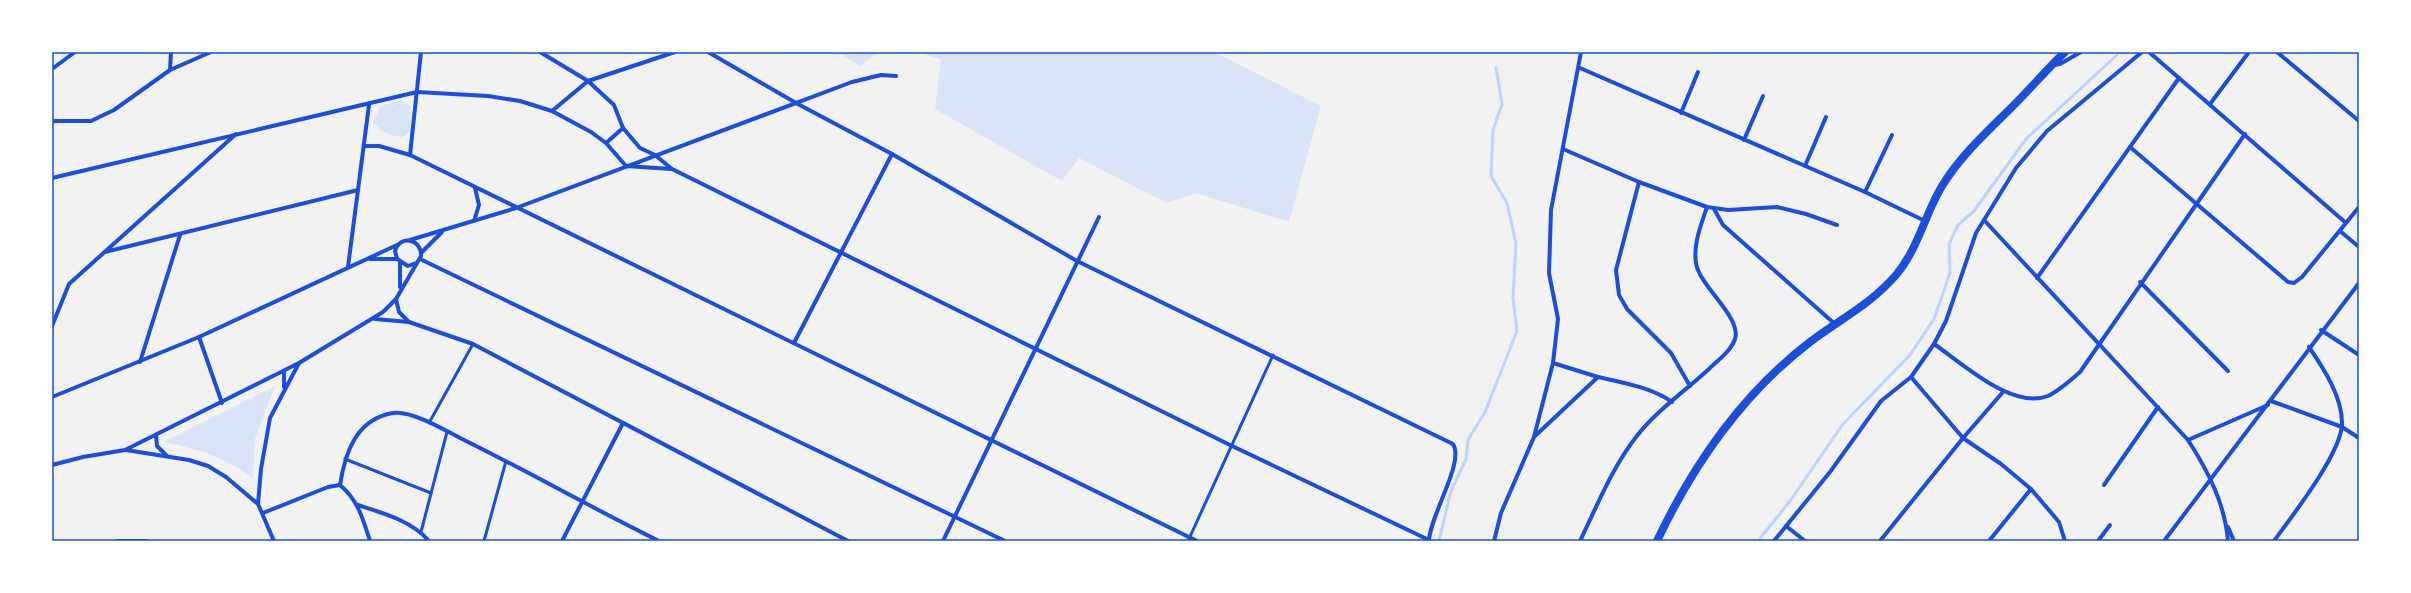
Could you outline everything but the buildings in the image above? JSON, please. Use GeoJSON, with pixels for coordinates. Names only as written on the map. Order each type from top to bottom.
{"type":"FeatureCollection","features":[{"type":"Feature","properties":{"kind":"main road"},"geometry":{"type":"LineString","coordinates":[[1656,541],[1697,466],[1736,414],[1769,378],[1810,342],[1870,302],[1897,274],[1911,254],[1942,186],[1956,167],[1975,144],[2065,52]]}},
{"type":"Feature","properties":{"kind":"street"},"geometry":{"type":"LineString","coordinates":[[52,69],[75,52]]}},
{"type":"Feature","properties":{"kind":"street"},"geometry":{"type":"LineString","coordinates":[[170,70],[171,52]]}},
{"type":"Feature","properties":{"kind":"street"},"geometry":{"type":"LineString","coordinates":[[52,121],[91,121],[114,110],[170,70],[211,52]]}},
{"type":"Feature","properties":{"kind":"street"},"geometry":{"type":"LineString","coordinates":[[410,155],[421,52]]}},
{"type":"Feature","properties":{"kind":"street"},"geometry":{"type":"LineString","coordinates":[[540,52],[588,81],[614,105],[623,128],[640,148],[655,155],[672,169],[1230,446],[1429,541],[1433,519],[1450,479],[1457,457],[1456,448],[1445,439],[1077,261],[892,154],[796,103],[708,52]]}},
{"type":"Feature","properties":{"kind":"street"},"geometry":{"type":"LineString","coordinates":[[552,111],[588,81],[675,52]]}},
{"type":"Feature","properties":{"kind":"street"},"geometry":{"type":"LineString","coordinates":[[1494,541],[1501,513],[1534,436],[1553,363],[1558,319],[1549,273],[1551,210],[1580,68],[1581,52]]}},
{"type":"Feature","properties":{"kind":"street"},"geometry":{"type":"LineString","coordinates":[[2052,65],[2060,64],[2081,52]]}},
{"type":"Feature","properties":{"kind":"street"},"geometry":{"type":"LineString","coordinates":[[1774,541],[1830,472],[1881,401],[1911,377],[1934,344],[1946,322],[1966,259],[1984,220],[2016,168],[2047,131],[2142,52]]}},
{"type":"Feature","properties":{"kind":"street"},"geometry":{"type":"LineString","coordinates":[[2149,52],[2346,223]]}},
{"type":"Feature","properties":{"kind":"street"},"geometry":{"type":"LineString","coordinates":[[2210,104],[2249,52]]}},
{"type":"Feature","properties":{"kind":"street"},"geometry":{"type":"LineString","coordinates":[[2277,52],[2359,122]]}},
{"type":"Feature","properties":{"kind":"street"},"geometry":{"type":"LineString","coordinates":[[1580,68],[1865,192],[1926,222]]}},
{"type":"Feature","properties":{"kind":"street"},"geometry":{"type":"LineString","coordinates":[[1681,113],[1698,72]]}},
{"type":"Feature","properties":{"kind":"street"},"geometry":{"type":"LineString","coordinates":[[52,397],[199,337],[398,244],[403,240],[410,240],[442,231],[516,208],[852,82],[881,75],[896,76]]}},
{"type":"Feature","properties":{"kind":"street"},"geometry":{"type":"LineString","coordinates":[[2037,278],[2179,78]]}},
{"type":"Feature","properties":{"kind":"street"},"geometry":{"type":"LineString","coordinates":[[52,178],[237,134],[369,105],[417,92],[488,96],[520,101],[552,111],[591,132],[606,143],[626,166],[672,169]]}},
{"type":"Feature","properties":{"kind":"street"},"geometry":{"type":"LineString","coordinates":[[1744,140],[1763,96]]}},
{"type":"Feature","properties":{"kind":"street"},"geometry":{"type":"LineString","coordinates":[[348,267],[369,105]]}},
{"type":"Feature","properties":{"kind":"street"},"geometry":{"type":"LineString","coordinates":[[1806,166],[1826,117]]}},
{"type":"Feature","properties":{"kind":"street"},"geometry":{"type":"LineString","coordinates":[[606,143],[623,128]]}},
{"type":"Feature","properties":{"kind":"street"},"geometry":{"type":"LineString","coordinates":[[52,326],[69,284],[237,134]]}},
{"type":"Feature","properties":{"kind":"street"},"geometry":{"type":"LineString","coordinates":[[1934,344],[2003,392],[2025,399],[2047,396],[2065,385],[2080,372],[2140,282],[2198,204],[2245,134]]}},
{"type":"Feature","properties":{"kind":"street"},"geometry":{"type":"LineString","coordinates":[[1865,192],[1892,135]]}},
{"type":"Feature","properties":{"kind":"street"},"geometry":{"type":"LineString","coordinates":[[364,146],[394,150],[410,155],[991,440],[1189,539],[1197,541]]}},
{"type":"Feature","properties":{"kind":"street"},"geometry":{"type":"LineString","coordinates":[[2130,147],[2288,282],[2294,283],[2299,281],[2359,208]]}},
{"type":"Feature","properties":{"kind":"street"},"geometry":{"type":"LineString","coordinates":[[1563,149],[1639,182],[1706,207],[1714,209],[1738,210],[1776,207],[1806,214],[1837,225]]}},
{"type":"Feature","properties":{"kind":"street"},"geometry":{"type":"LineString","coordinates":[[794,343],[842,254],[892,154]]}},
{"type":"Feature","properties":{"kind":"street"},"geometry":{"type":"LineString","coordinates":[[1639,182],[1616,270],[1619,295],[1627,309],[1671,353],[1690,386]]}},
{"type":"Feature","properties":{"kind":"street"},"geometry":{"type":"LineString","coordinates":[[474,221],[479,205],[475,187]]}},
{"type":"Feature","properties":{"kind":"street"},"geometry":{"type":"LineString","coordinates":[[104,252],[180,235],[358,190]]}},
{"type":"Feature","properties":{"kind":"street"},"geometry":{"type":"LineString","coordinates":[[1580,541],[1619,463],[1636,437],[1729,350],[1735,339],[1735,325],[1696,264],[1695,245],[1706,207]]}},
{"type":"Feature","properties":{"kind":"street"},"geometry":{"type":"LineString","coordinates":[[1714,209],[1723,225],[1836,326]]}},
{"type":"Feature","properties":{"kind":"street"},"geometry":{"type":"LineString","coordinates":[[943,541],[1034,349],[1099,217]]}},
{"type":"Feature","properties":{"kind":"street"},"geometry":{"type":"LineString","coordinates":[[1984,220],[2188,440],[2211,480],[2234,541]]}},
{"type":"Feature","properties":{"kind":"street"},"geometry":{"type":"LineString","coordinates":[[421,253],[442,231]]}},
{"type":"Feature","properties":{"kind":"street"},"geometry":{"type":"LineString","coordinates":[[2340,231],[2359,248]]}},
{"type":"Feature","properties":{"kind":"street"},"geometry":{"type":"LineString","coordinates":[[140,362],[180,235]]}},
{"type":"Feature","properties":{"kind":"street"},"geometry":{"type":"LineString","coordinates":[[126,450],[284,371],[375,319],[396,299],[416,263],[420,259],[420,246],[410,240]]}},
{"type":"Feature","properties":{"kind":"street"},"geometry":{"type":"LineString","coordinates":[[398,244],[395,251],[398,261],[400,290]]}},
{"type":"Feature","properties":{"kind":"street"},"geometry":{"type":"LineString","coordinates":[[366,259],[398,261],[408,266],[416,263]]}},
{"type":"Feature","properties":{"kind":"street"},"geometry":{"type":"LineString","coordinates":[[420,259],[956,516],[1005,541]]}},
{"type":"Feature","properties":{"kind":"street"},"geometry":{"type":"LineString","coordinates":[[2140,282],[2228,371]]}},
{"type":"Feature","properties":{"kind":"street"},"geometry":{"type":"LineString","coordinates":[[2164,541],[2270,403],[2321,330],[2359,283]]}},
{"type":"Feature","properties":{"kind":"street"},"geometry":{"type":"LineString","coordinates":[[396,299],[399,312],[410,322]]}},
{"type":"Feature","properties":{"kind":"street"},"geometry":{"type":"LineString","coordinates":[[375,319],[410,322],[473,344],[848,541]]}},
{"type":"Feature","properties":{"kind":"street"},"geometry":{"type":"LineString","coordinates":[[2321,330],[2359,355]]}},
{"type":"Feature","properties":{"kind":"street"},"geometry":{"type":"LineString","coordinates":[[199,337],[222,402]]}},
{"type":"Feature","properties":{"kind":"street"},"geometry":{"type":"LineString","coordinates":[[2274,541],[2325,465],[2336,444],[2342,427],[2341,415],[2334,393],[2324,369],[2309,347]]}},
{"type":"Feature","properties":{"kind":"street"},"geometry":{"type":"LineString","coordinates":[[258,504],[260,469],[270,418],[299,363]]}},
{"type":"Feature","properties":{"kind":"street"},"geometry":{"type":"LineString","coordinates":[[1553,363],[1644,389],[1664,396],[1672,402]]}},
{"type":"Feature","properties":{"kind":"street"},"geometry":{"type":"LineString","coordinates":[[284,371],[284,392]]}},
{"type":"Feature","properties":{"kind":"street"},"geometry":{"type":"LineString","coordinates":[[1534,436],[1598,377]]}},
{"type":"Feature","properties":{"kind":"street"},"geometry":{"type":"LineString","coordinates":[[1911,377],[1963,438],[2001,464],[2030,489],[2057,518],[2063,529],[2065,541]]}},
{"type":"Feature","properties":{"kind":"street"},"geometry":{"type":"LineString","coordinates":[[1880,541],[1963,438],[2003,392]]}},
{"type":"Feature","properties":{"kind":"street"},"geometry":{"type":"LineString","coordinates":[[2188,440],[2270,403],[2342,427],[2359,438]]}},
{"type":"Feature","properties":{"kind":"street"},"geometry":{"type":"LineString","coordinates":[[2104,485],[2158,407]]}},
{"type":"Feature","properties":{"kind":"street"},"geometry":{"type":"LineString","coordinates":[[340,485],[344,459],[360,431],[371,422],[382,416],[404,413],[429,423],[506,461],[659,541]]}},
{"type":"Feature","properties":{"kind":"street"},"geometry":{"type":"LineString","coordinates":[[562,541],[623,423]]}},
{"type":"Feature","properties":{"kind":"street"},"geometry":{"type":"LineString","coordinates":[[156,435],[157,446],[166,455]]}},
{"type":"Feature","properties":{"kind":"street"},"geometry":{"type":"LineString","coordinates":[[52,465],[83,456],[126,450],[166,455],[208,466],[226,477],[258,504],[274,541]]}},
{"type":"Feature","properties":{"kind":"street"},"geometry":{"type":"LineString","coordinates":[[263,513],[328,487],[340,485],[351,494],[358,505],[370,541]]}},
{"type":"Feature","properties":{"kind":"street"},"geometry":{"type":"LineString","coordinates":[[1989,541],[2030,489]]}},
{"type":"Feature","properties":{"kind":"street"},"geometry":{"type":"LineString","coordinates":[[358,505],[397,518],[421,532],[429,541]]}},
{"type":"Feature","properties":{"kind":"street"},"geometry":{"type":"LineString","coordinates":[[2227,523],[2228,541]]}},
{"type":"Feature","properties":{"kind":"street"},"geometry":{"type":"LineString","coordinates":[[2098,541],[2110,525]]}},
{"type":"Feature","properties":{"kind":"street"},"geometry":{"type":"LineString","coordinates":[[1786,526],[1805,541]]}},
{"type":"Feature","properties":{"kind":"street"},"geometry":{"type":"LineString","coordinates":[[118,541],[146,541]]}},
{"type":"Feature","properties":{"kind":"lane"},"geometry":{"type":"LineString","coordinates":[[429,423],[473,344]]}},
{"type":"Feature","properties":{"kind":"lane"},"geometry":{"type":"LineString","coordinates":[[1189,539],[1272,356]]}},
{"type":"Feature","properties":{"kind":"lane"},"geometry":{"type":"LineString","coordinates":[[421,532],[447,432]]}},
{"type":"Feature","properties":{"kind":"lane"},"geometry":{"type":"LineString","coordinates":[[344,459],[431,493]]}},
{"type":"Feature","properties":{"kind":"lane"},"geometry":{"type":"LineString","coordinates":[[484,541],[506,461]]}},
{"type":"Feature","properties":{"kind":"shaded area"},"geometry":{"type":"Polygon","coordinates":[[[837,52],[878,52],[861,66],[837,52]]]}},
{"type":"Feature","properties":{"kind":"shaded area"},"geometry":{"type":"Polygon","coordinates":[[[919,52],[1214,52],[1321,106],[1289,222],[1196,193],[1166,203],[1079,158],[1062,181],[935,109],[941,60],[919,52]]]}},
{"type":"Feature","properties":{"kind":"shaded area"},"geometry":{"type":"Polygon","coordinates":[[[401,100],[411,107],[410,130],[403,137],[386,133],[373,122],[381,106],[401,100]]]}},
{"type":"Feature","properties":{"kind":"shaded area"},"geometry":{"type":"Polygon","coordinates":[[[275,386],[255,439],[253,479],[243,471],[222,459],[200,451],[164,442],[275,386]]]}},
{"type":"Feature","properties":{"kind":"waterway"},"geometry":{"type":"LineString","coordinates":[[1758,541],[1790,501],[1843,424],[1910,355],[1934,319],[1950,273],[1949,244],[1958,225],[1974,211],[2026,139],[2117,55]]}},
{"type":"Feature","properties":{"kind":"waterway"},"geometry":{"type":"LineString","coordinates":[[1439,541],[1451,491],[1466,459],[1468,440],[1485,412],[1517,331],[1513,298],[1516,243],[1507,203],[1491,176],[1493,130],[1502,104],[1496,68]]}}]}
